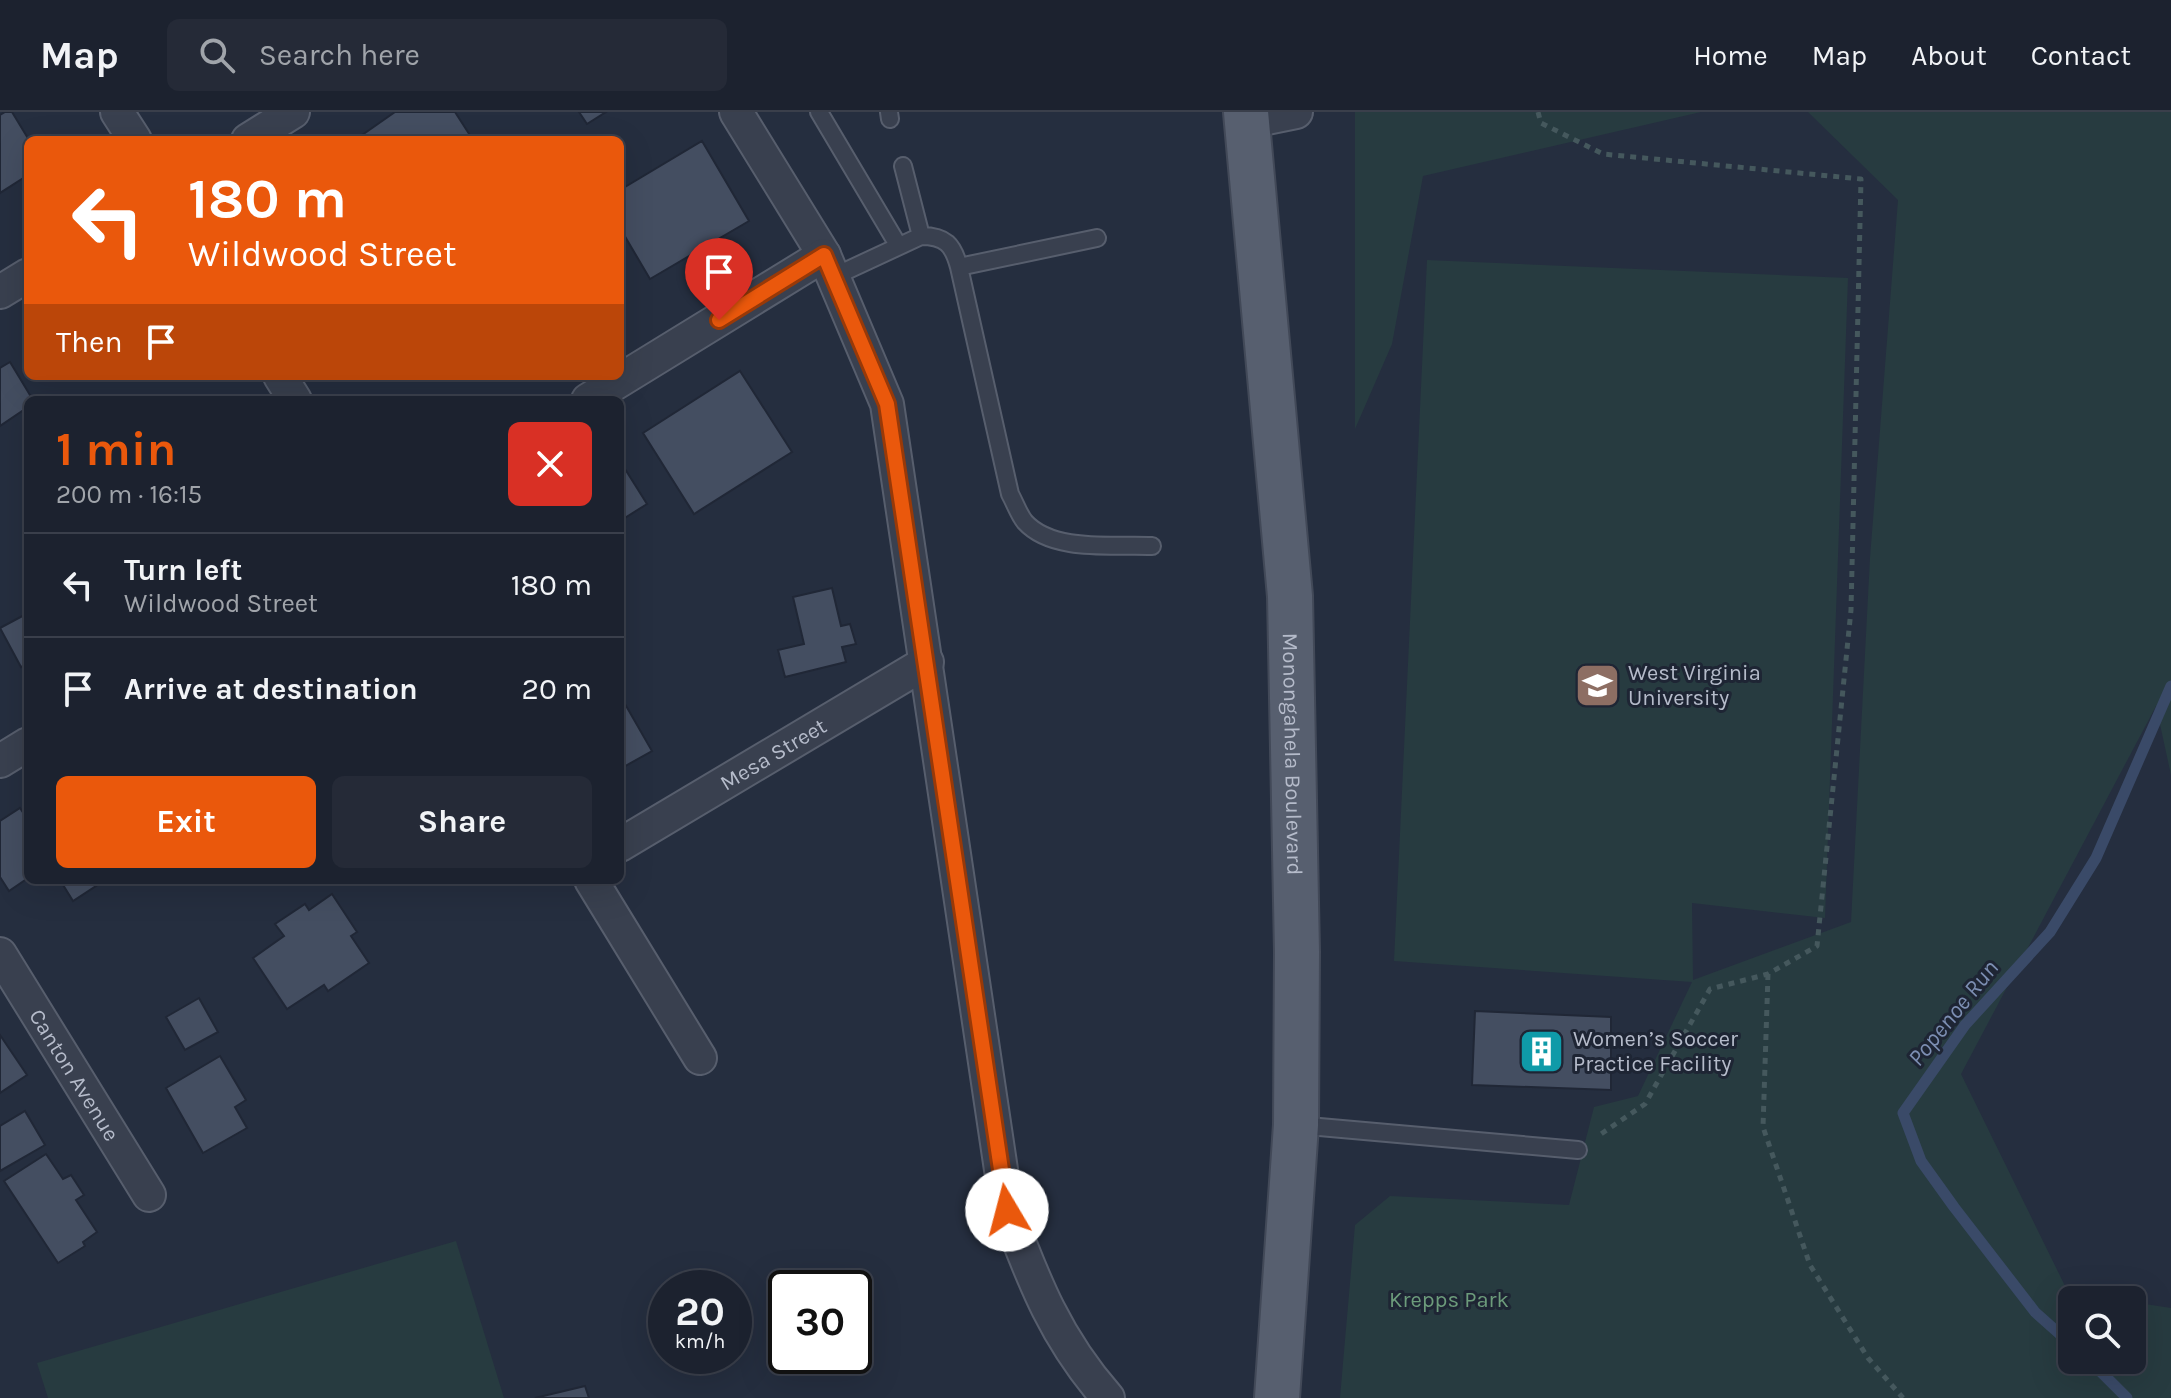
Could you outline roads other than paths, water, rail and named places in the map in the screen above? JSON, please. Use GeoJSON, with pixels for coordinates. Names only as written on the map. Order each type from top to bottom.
{"type":"FeatureCollection","features":[{"type":"Feature","properties":{"kind":"main road","name":"Monongahela Boulevard"},"geometry":{"type":"LineString","coordinates":[[1247,117],[1290,596],[1297,952],[1296,1125],[1277,1398]]}},
{"type":"Feature","properties":{"kind":"street"},"geometry":{"type":"LineString","coordinates":[[117,112],[132,136]]}},
{"type":"Feature","properties":{"kind":"street"},"geometry":{"type":"LineString","coordinates":[[736,112],[829,266],[887,404],[1007,1210],[1040,1298],[1088,1375],[1108,1398]]}},
{"type":"Feature","properties":{"kind":"street"},"geometry":{"type":"LineString","coordinates":[[1247,117],[1296,112]]}},
{"type":"Feature","properties":{"kind":"street"},"geometry":{"type":"LineString","coordinates":[[254,136],[288,113]]}},
{"type":"Feature","properties":{"kind":"street"},"geometry":{"type":"LineString","coordinates":[[595,396],[829,266]]}},
{"type":"Feature","properties":{"kind":"street"},"geometry":{"type":"LineString","coordinates":[[0,292],[24,277]]}},
{"type":"Feature","properties":{"kind":"street","name":"Mesa Street"},"geometry":{"type":"LineString","coordinates":[[624,843],[927,662]]}},
{"type":"Feature","properties":{"kind":"street"},"geometry":{"type":"LineString","coordinates":[[0,761],[24,746]]}},
{"type":"Feature","properties":{"kind":"street"},"geometry":{"type":"LineString","coordinates":[[593,884],[700,1058]]}},
{"type":"Feature","properties":{"kind":"street","name":"Canton Avenue"},"geometry":{"type":"LineString","coordinates":[[0,954],[149,1195]]}},
{"type":"Feature","properties":{"kind":"lane"},"geometry":{"type":"LineString","coordinates":[[819,112],[898,245]]}},
{"type":"Feature","properties":{"kind":"lane"},"geometry":{"type":"LineString","coordinates":[[903,166],[921,236]]}},
{"type":"Feature","properties":{"kind":"lane"},"geometry":{"type":"LineString","coordinates":[[829,266],[921,236],[936,236],[947,241],[954,248],[959,267],[1010,494],[1026,522],[1047,535],[1072,543],[1152,546]]}},
{"type":"Feature","properties":{"kind":"lane"},"geometry":{"type":"LineString","coordinates":[[959,267],[1097,238]]}},
{"type":"Feature","properties":{"kind":"lane"},"geometry":{"type":"LineString","coordinates":[[1296,1125],[1578,1150]]}},
{"type":"Feature","properties":{"kind":"waterway","name":"Popenoe Run"},"geometry":{"type":"LineString","coordinates":[[2058,1333],[2035,1312],[1921,1161],[1903,1113],[1965,1025],[2050,932],[2096,858],[2171,686]]}},
{"type":"Feature","properties":{"kind":"waterway","name":"Popenoe Run"},"geometry":{"type":"LineString","coordinates":[[2103,1374],[2127,1398]]}},
{"type":"Feature","properties":{"kind":"place","name":"West Virginia University"},"geometry":{"type":"Point","coordinates":[1597,685]}},
{"type":"Feature","properties":{"kind":"place","name":"Women’s Soccer Practice Facility"},"geometry":{"type":"Point","coordinates":[1542,1051]}},
{"type":"Feature","properties":{"kind":"park label","name":"Krepps Park"},"geometry":{"type":"Point","coordinates":[1449,1299]}}]}
